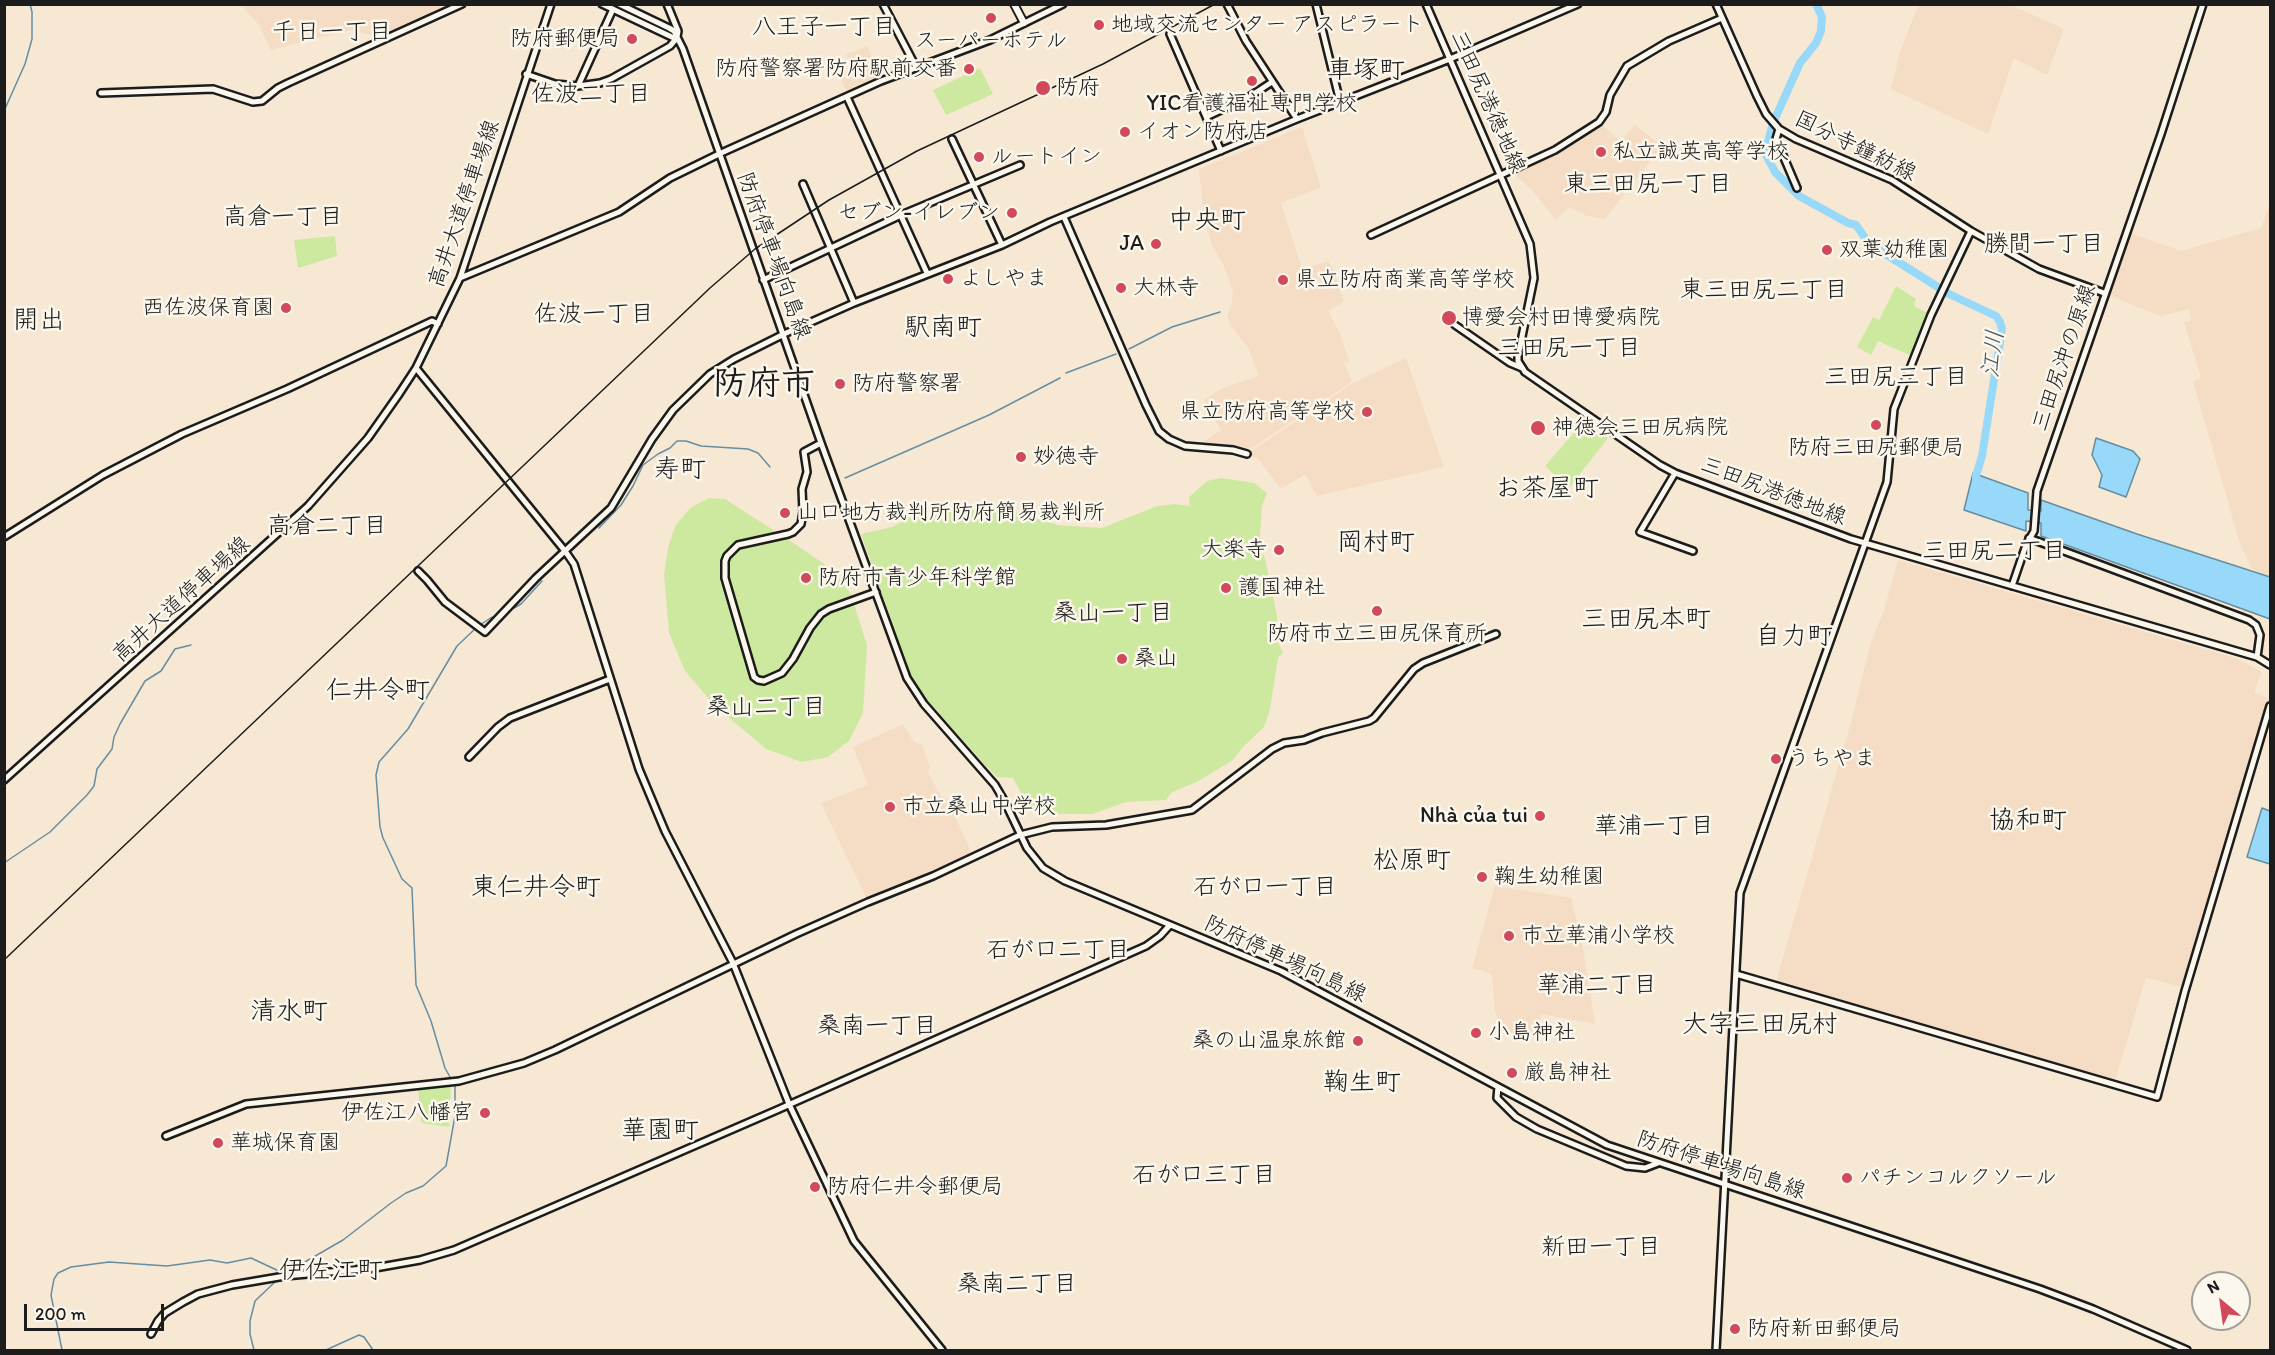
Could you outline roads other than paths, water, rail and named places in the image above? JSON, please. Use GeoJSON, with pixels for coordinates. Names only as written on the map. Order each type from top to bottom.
{"type":"FeatureCollection","features":[{"type":"Feature","properties":{"kind":"main road"},"geometry":{"type":"LineString","coordinates":[[1014,4],[1023,23]]}},
{"type":"Feature","properties":{"kind":"street"},"geometry":{"type":"LineString","coordinates":[[101,93],[213,88],[253,102],[262,101],[278,88],[462,4]]}},
{"type":"Feature","properties":{"kind":"street","name":"高井大道停車場線"},"geometry":{"type":"LineString","coordinates":[[4,780],[308,506],[368,438],[416,368],[459,278],[551,4]]}},
{"type":"Feature","properties":{"kind":"street"},"geometry":{"type":"LineString","coordinates":[[602,4],[676,39]]}},
{"type":"Feature","properties":{"kind":"street"},"geometry":{"type":"LineString","coordinates":[[459,278],[619,212],[670,178],[719,154],[686,57],[674,32],[619,4]]}},
{"type":"Feature","properties":{"kind":"street"},"geometry":{"type":"LineString","coordinates":[[526,74],[555,84],[578,86],[611,79],[670,46],[676,39],[678,31],[667,4]]}},
{"type":"Feature","properties":{"kind":"street"},"geometry":{"type":"LineString","coordinates":[[883,4],[916,68]]}},
{"type":"Feature","properties":{"kind":"street"},"geometry":{"type":"LineString","coordinates":[[1023,23],[1063,4]]}},
{"type":"Feature","properties":{"kind":"street"},"geometry":{"type":"LineString","coordinates":[[1227,4],[1246,41],[1297,119]]}},
{"type":"Feature","properties":{"kind":"street"},"geometry":{"type":"LineString","coordinates":[[1316,4],[1340,102]]}},
{"type":"Feature","properties":{"kind":"street","name":"三田尻港徳地線"},"geometry":{"type":"LineString","coordinates":[[1426,4],[1527,235],[1534,267],[1533,290],[1518,356],[1522,368],[1660,465],[1675,473],[1815,527],[2257,657],[2271,664]]}},
{"type":"Feature","properties":{"kind":"street"},"geometry":{"type":"LineString","coordinates":[[418,571],[428,579],[445,602],[484,632],[611,508],[661,425],[687,395],[710,374],[783,334],[854,303],[1002,245],[1297,119],[1450,59],[1578,4]]}},
{"type":"Feature","properties":{"kind":"street","name":"国分寺鐘紡線"},"geometry":{"type":"LineString","coordinates":[[1716,4],[1766,114],[1779,129],[1796,139],[1892,180],[1971,231],[2039,269],[2104,293]]}},
{"type":"Feature","properties":{"kind":"street","name":"三田尻沖の原線"},"geometry":{"type":"LineString","coordinates":[[2012,586],[2035,526],[2037,491],[2104,293],[2162,134],[2203,4]]}},
{"type":"Feature","properties":{"kind":"street"},"geometry":{"type":"LineString","coordinates":[[578,86],[613,9]]}},
{"type":"Feature","properties":{"kind":"street"},"geometry":{"type":"LineString","coordinates":[[1371,235],[1555,150],[1599,122],[1606,112],[1616,81],[1633,61],[1669,41],[1722,18]]}},
{"type":"Feature","properties":{"kind":"street","name":"防府停車場向島線"},"geometry":{"type":"LineString","coordinates":[[1023,23],[990,40],[847,97],[719,154],[907,678],[915,693],[994,785],[1033,858],[1050,874],[1281,971],[1607,1145],[2040,1289],[2093,1309],[2187,1350]]}},
{"type":"Feature","properties":{"kind":"street"},"geometry":{"type":"LineString","coordinates":[[1170,34],[1221,151]]}},
{"type":"Feature","properties":{"kind":"street"},"geometry":{"type":"LineString","coordinates":[[1206,117],[1249,97],[1272,82]]}},
{"type":"Feature","properties":{"kind":"street"},"geometry":{"type":"LineString","coordinates":[[847,97],[927,273]]}},
{"type":"Feature","properties":{"kind":"street"},"geometry":{"type":"LineString","coordinates":[[1779,129],[1776,139],[1797,189]]}},
{"type":"Feature","properties":{"kind":"street"},"geometry":{"type":"LineString","coordinates":[[952,139],[1002,245]]}},
{"type":"Feature","properties":{"kind":"street"},"geometry":{"type":"LineString","coordinates":[[764,280],[901,215],[1020,165]]}},
{"type":"Feature","properties":{"kind":"street"},"geometry":{"type":"LineString","coordinates":[[803,184],[854,303]]}},
{"type":"Feature","properties":{"kind":"street"},"geometry":{"type":"LineString","coordinates":[[1064,217],[1146,405],[1160,431],[1169,439],[1185,446],[1233,450],[1247,454]]}},
{"type":"Feature","properties":{"kind":"street"},"geometry":{"type":"LineString","coordinates":[[1716,1350],[1740,893],[1889,475],[1894,409],[1931,315],[1971,231]]}},
{"type":"Feature","properties":{"kind":"street"},"geometry":{"type":"LineString","coordinates":[[4,537],[103,475],[183,434],[287,389],[432,321],[438,324]]}},
{"type":"Feature","properties":{"kind":"street"},"geometry":{"type":"LineString","coordinates":[[1455,325],[1510,363],[1522,368]]}},
{"type":"Feature","properties":{"kind":"street"},"geometry":{"type":"LineString","coordinates":[[416,368],[574,564],[639,769],[665,831],[733,963],[789,1104],[854,1241],[942,1350]]}},
{"type":"Feature","properties":{"kind":"street"},"geometry":{"type":"LineString","coordinates":[[821,443],[804,452],[807,472],[802,489],[801,524],[788,534],[738,545],[725,561],[725,578],[754,677],[764,681],[782,673],[794,659],[821,614],[876,592]]}},
{"type":"Feature","properties":{"kind":"street"},"geometry":{"type":"LineString","coordinates":[[1675,473],[1640,532],[1694,551]]}},
{"type":"Feature","properties":{"kind":"street"},"geometry":{"type":"LineString","coordinates":[[2029,538],[2253,622],[2260,635],[2257,657]]}},
{"type":"Feature","properties":{"kind":"street"},"geometry":{"type":"LineString","coordinates":[[166,1136],[246,1104],[459,1081],[517,1066],[555,1050],[733,963],[868,902],[933,876],[1020,835],[1052,827],[1106,825],[1192,810],[1272,749],[1284,743],[1304,740],[1369,721],[1374,718],[1414,669],[1423,663],[1496,634]]}},
{"type":"Feature","properties":{"kind":"street"},"geometry":{"type":"LineString","coordinates":[[469,758],[498,727],[510,718],[610,679]]}},
{"type":"Feature","properties":{"kind":"street"},"geometry":{"type":"LineString","coordinates":[[1736,974],[1964,1041],[2038,1060],[2157,1097],[2271,705]]}},
{"type":"Feature","properties":{"kind":"street"},"geometry":{"type":"LineString","coordinates":[[151,1334],[165,1313],[206,1292],[244,1282],[285,1276],[391,1265],[420,1260],[454,1250],[1146,946],[1170,925]]}},
{"type":"Feature","properties":{"kind":"street"},"geometry":{"type":"LineString","coordinates":[[1498,1088],[1497,1098],[1516,1117],[1537,1130],[1626,1166],[1645,1168],[1658,1162]]}},
{"type":"Feature","properties":{"kind":"water"},"geometry":{"type":"Polygon","coordinates":[[[2096,438],[2133,451],[2140,459],[2126,497],[2099,487],[2102,475],[2092,455],[2096,438]]]}},
{"type":"Feature","properties":{"kind":"water"},"geometry":{"type":"Polygon","coordinates":[[[1973,473],[2028,493],[2028,510],[2041,511],[2041,500],[2270,577],[2270,619],[2041,536],[2041,523],[2026,521],[2026,531],[1964,510],[1973,473]]]}},
{"type":"Feature","properties":{"kind":"water"},"geometry":{"type":"Polygon","coordinates":[[[2262,808],[2270,811],[2270,864],[2247,857],[2262,808]]]}},
{"type":"Feature","properties":{"kind":"waterway"},"geometry":{"type":"LineString","coordinates":[[4,111],[25,64],[32,39],[30,4]]}},
{"type":"Feature","properties":{"kind":"waterway","name":"江川"},"geometry":{"type":"LineString","coordinates":[[1816,4],[1822,17],[1821,31],[1816,43],[1800,63],[1773,123],[1765,153],[1775,172],[1799,196],[1848,223],[1856,225],[1868,242],[1879,250],[1949,294],[1996,316],[2000,322],[2002,329],[1982,456],[1976,476],[1977,486]]}},
{"type":"Feature","properties":{"kind":"waterway"},"geometry":{"type":"LineString","coordinates":[[1129,349],[1172,327],[1220,312]]}},
{"type":"Feature","properties":{"kind":"waterway"},"geometry":{"type":"LineString","coordinates":[[1066,373],[1116,354]]}},
{"type":"Feature","properties":{"kind":"waterway"},"geometry":{"type":"LineString","coordinates":[[845,478],[989,415],[1060,378]]}},
{"type":"Feature","properties":{"kind":"waterway"},"geometry":{"type":"LineString","coordinates":[[599,528],[621,505],[643,465],[677,441],[686,441],[701,446],[748,449],[758,453],[770,467]]}},
{"type":"Feature","properties":{"kind":"waterway"},"geometry":{"type":"LineString","coordinates":[[514,608],[521,604],[542,581]]}},
{"type":"Feature","properties":{"kind":"waterway"},"geometry":{"type":"LineString","coordinates":[[480,625],[492,617]]}},
{"type":"Feature","properties":{"kind":"waterway"},"geometry":{"type":"LineString","coordinates":[[284,1274],[343,1240],[391,1203],[423,1186],[446,1166],[455,1116],[455,1086],[445,1068],[431,1021],[416,985],[412,888],[402,879],[383,838],[376,775],[379,762],[408,729],[457,646],[476,628]]}},
{"type":"Feature","properties":{"kind":"waterway"},"geometry":{"type":"LineString","coordinates":[[4,863],[50,832],[87,795],[94,786],[97,769],[112,749],[120,724],[145,681],[161,671],[175,649],[191,645]]}},
{"type":"Feature","properties":{"kind":"waterway"},"geometry":{"type":"LineString","coordinates":[[62,1350],[51,1295],[54,1279],[58,1273],[71,1267],[109,1262],[167,1266],[210,1260],[227,1263],[251,1258],[281,1272],[286,1272]]}},
{"type":"Feature","properties":{"kind":"waterway"},"geometry":{"type":"LineString","coordinates":[[254,1350],[250,1321],[255,1301],[276,1281]]}},
{"type":"Feature","properties":{"kind":"waterway"},"geometry":{"type":"LineString","coordinates":[[326,1350],[359,1335],[364,1337],[373,1350]]}},
{"type":"Feature","properties":{"kind":"railway"},"geometry":{"type":"LineString","coordinates":[[4,960],[710,288],[755,249],[829,200],[917,151],[1103,64],[1215,4]]}},
{"type":"Feature","properties":{"kind":"place","name":"スーパーホテル"},"geometry":{"type":"Point","coordinates":[991,18]}},
{"type":"Feature","properties":{"kind":"place","name":"地域交流センター アスピラート"},"geometry":{"type":"Point","coordinates":[1099,25]}},
{"type":"Feature","properties":{"kind":"place","name":"防府郵便局"},"geometry":{"type":"Point","coordinates":[632,39]}},
{"type":"Feature","properties":{"kind":"place","name":"防府警察署防府駅前交番"},"geometry":{"type":"Point","coordinates":[969,69]}},
{"type":"Feature","properties":{"kind":"place","name":"YIC看護福祉専門学校"},"geometry":{"type":"Point","coordinates":[1252,81]}},
{"type":"Feature","properties":{"kind":"place","name":"防府"},"geometry":{"type":"Point","coordinates":[1043,88]}},
{"type":"Feature","properties":{"kind":"place","name":"イオン防府店"},"geometry":{"type":"Point","coordinates":[1125,132]}},
{"type":"Feature","properties":{"kind":"place","name":"私立誠英高等学校"},"geometry":{"type":"Point","coordinates":[1601,152]}},
{"type":"Feature","properties":{"kind":"place","name":"ルートイン"},"geometry":{"type":"Point","coordinates":[979,157]}},
{"type":"Feature","properties":{"kind":"place","name":"セブン-イレブン"},"geometry":{"type":"Point","coordinates":[1012,213]}},
{"type":"Feature","properties":{"kind":"place","name":"JA"},"geometry":{"type":"Point","coordinates":[1156,244]}},
{"type":"Feature","properties":{"kind":"place","name":"双葉幼稚園"},"geometry":{"type":"Point","coordinates":[1827,250]}},
{"type":"Feature","properties":{"kind":"place","name":"よしやま"},"geometry":{"type":"Point","coordinates":[948,279]}},
{"type":"Feature","properties":{"kind":"place","name":"県立防府商業高等学校"},"geometry":{"type":"Point","coordinates":[1283,280]}},
{"type":"Feature","properties":{"kind":"place","name":"大林寺"},"geometry":{"type":"Point","coordinates":[1121,288]}},
{"type":"Feature","properties":{"kind":"place","name":"西佐波保育園"},"geometry":{"type":"Point","coordinates":[286,308]}},
{"type":"Feature","properties":{"kind":"place","name":"博愛会村田博愛病院"},"geometry":{"type":"Point","coordinates":[1449,318]}},
{"type":"Feature","properties":{"kind":"place","name":"防府警察署"},"geometry":{"type":"Point","coordinates":[840,384]}},
{"type":"Feature","properties":{"kind":"place","name":"県立防府高等学校"},"geometry":{"type":"Point","coordinates":[1367,412]}},
{"type":"Feature","properties":{"kind":"place","name":"防府三田尻郵便局"},"geometry":{"type":"Point","coordinates":[1876,425]}},
{"type":"Feature","properties":{"kind":"place","name":"神徳会三田尻病院"},"geometry":{"type":"Point","coordinates":[1538,428]}},
{"type":"Feature","properties":{"kind":"place","name":"妙徳寺"},"geometry":{"type":"Point","coordinates":[1021,457]}},
{"type":"Feature","properties":{"kind":"place","name":"山口地方裁判所防府簡易裁判所"},"geometry":{"type":"Point","coordinates":[785,513]}},
{"type":"Feature","properties":{"kind":"place","name":"大楽寺"},"geometry":{"type":"Point","coordinates":[1279,550]}},
{"type":"Feature","properties":{"kind":"place","name":"防府市青少年科学館"},"geometry":{"type":"Point","coordinates":[806,578]}},
{"type":"Feature","properties":{"kind":"place","name":"護国神社"},"geometry":{"type":"Point","coordinates":[1226,588]}},
{"type":"Feature","properties":{"kind":"place","name":"防府市立三田尻保育所"},"geometry":{"type":"Point","coordinates":[1377,611]}},
{"type":"Feature","properties":{"kind":"place","name":"桑山"},"geometry":{"type":"Point","coordinates":[1122,659]}},
{"type":"Feature","properties":{"kind":"place","name":"うちやま"},"geometry":{"type":"Point","coordinates":[1776,759]}},
{"type":"Feature","properties":{"kind":"place","name":"市立桑山中学校"},"geometry":{"type":"Point","coordinates":[890,807]}},
{"type":"Feature","properties":{"kind":"place","name":"Nhà của tui"},"geometry":{"type":"Point","coordinates":[1540,816]}},
{"type":"Feature","properties":{"kind":"place","name":"鞠生幼稚園"},"geometry":{"type":"Point","coordinates":[1482,877]}},
{"type":"Feature","properties":{"kind":"place","name":"市立華浦小学校"},"geometry":{"type":"Point","coordinates":[1509,936]}},
{"type":"Feature","properties":{"kind":"place","name":"小島神社"},"geometry":{"type":"Point","coordinates":[1476,1033]}},
{"type":"Feature","properties":{"kind":"place","name":"桑の山温泉旅館"},"geometry":{"type":"Point","coordinates":[1358,1041]}},
{"type":"Feature","properties":{"kind":"place","name":"厳島神社"},"geometry":{"type":"Point","coordinates":[1512,1073]}},
{"type":"Feature","properties":{"kind":"place","name":"伊佐江八幡宮"},"geometry":{"type":"Point","coordinates":[485,1113]}},
{"type":"Feature","properties":{"kind":"place","name":"華城保育園"},"geometry":{"type":"Point","coordinates":[218,1143]}},
{"type":"Feature","properties":{"kind":"place","name":"パチンコルクソール"},"geometry":{"type":"Point","coordinates":[1847,1178]}},
{"type":"Feature","properties":{"kind":"place","name":"防府仁井令郵便局"},"geometry":{"type":"Point","coordinates":[815,1187]}},
{"type":"Feature","properties":{"kind":"place","name":"防府新田郵便局"},"geometry":{"type":"Point","coordinates":[1735,1329]}},
{"type":"Feature","properties":{"kind":"district","name":"八王子一丁目"},"geometry":{"type":"Point","coordinates":[824,28]}},
{"type":"Feature","properties":{"kind":"district","name":"千日一丁目"},"geometry":{"type":"Point","coordinates":[332,33]}},
{"type":"Feature","properties":{"kind":"district","name":"車塚町"},"geometry":{"type":"Point","coordinates":[1366,71]}},
{"type":"Feature","properties":{"kind":"district","name":"佐波二丁目"},"geometry":{"type":"Point","coordinates":[591,95]}},
{"type":"Feature","properties":{"kind":"district","name":"東三田尻一丁目"},"geometry":{"type":"Point","coordinates":[1648,185]}},
{"type":"Feature","properties":{"kind":"district","name":"高倉一丁目"},"geometry":{"type":"Point","coordinates":[283,218]}},
{"type":"Feature","properties":{"kind":"district","name":"中央町"},"geometry":{"type":"Point","coordinates":[1207,221]}},
{"type":"Feature","properties":{"kind":"district","name":"勝間一丁目"},"geometry":{"type":"Point","coordinates":[2044,245]}},
{"type":"Feature","properties":{"kind":"district","name":"東三田尻二丁目"},"geometry":{"type":"Point","coordinates":[1764,291]}},
{"type":"Feature","properties":{"kind":"district","name":"佐波一丁目"},"geometry":{"type":"Point","coordinates":[594,315]}},
{"type":"Feature","properties":{"kind":"district","name":"開出"},"geometry":{"type":"Point","coordinates":[39,321]}},
{"type":"Feature","properties":{"kind":"district","name":"駅南町"},"geometry":{"type":"Point","coordinates":[943,328]}},
{"type":"Feature","properties":{"kind":"district","name":"三田尻一丁目"},"geometry":{"type":"Point","coordinates":[1569,349]}},
{"type":"Feature","properties":{"kind":"district","name":"三田尻三丁目"},"geometry":{"type":"Point","coordinates":[1896,378]}},
{"type":"Feature","properties":{"kind":"district","name":"防府市"},"geometry":{"type":"Point","coordinates":[764,385]}},
{"type":"Feature","properties":{"kind":"district","name":"寿町"},"geometry":{"type":"Point","coordinates":[680,470]}},
{"type":"Feature","properties":{"kind":"district","name":"お茶屋町"},"geometry":{"type":"Point","coordinates":[1547,489]}},
{"type":"Feature","properties":{"kind":"district","name":"高倉二丁目"},"geometry":{"type":"Point","coordinates":[327,527]}},
{"type":"Feature","properties":{"kind":"district","name":"岡村町"},"geometry":{"type":"Point","coordinates":[1376,543]}},
{"type":"Feature","properties":{"kind":"district","name":"三田尻二丁目"},"geometry":{"type":"Point","coordinates":[1994,552]}},
{"type":"Feature","properties":{"kind":"district","name":"桑山一丁目"},"geometry":{"type":"Point","coordinates":[1113,614]}},
{"type":"Feature","properties":{"kind":"district","name":"三田尻本町"},"geometry":{"type":"Point","coordinates":[1646,620]}},
{"type":"Feature","properties":{"kind":"district","name":"自力町"},"geometry":{"type":"Point","coordinates":[1794,637]}},
{"type":"Feature","properties":{"kind":"district","name":"仁井令町"},"geometry":{"type":"Point","coordinates":[378,691]}},
{"type":"Feature","properties":{"kind":"district","name":"桑山二丁目"},"geometry":{"type":"Point","coordinates":[766,708]}},
{"type":"Feature","properties":{"kind":"district","name":"協和町"},"geometry":{"type":"Point","coordinates":[2028,821]}},
{"type":"Feature","properties":{"kind":"district","name":"華浦一丁目"},"geometry":{"type":"Point","coordinates":[1654,827]}},
{"type":"Feature","properties":{"kind":"district","name":"松原町"},"geometry":{"type":"Point","coordinates":[1412,861]}},
{"type":"Feature","properties":{"kind":"district","name":"東仁井令町"},"geometry":{"type":"Point","coordinates":[536,888]}},
{"type":"Feature","properties":{"kind":"district","name":"石が口一丁目"},"geometry":{"type":"Point","coordinates":[1265,888]}},
{"type":"Feature","properties":{"kind":"district","name":"石が口二丁目"},"geometry":{"type":"Point","coordinates":[1058,951]}},
{"type":"Feature","properties":{"kind":"district","name":"華浦二丁目"},"geometry":{"type":"Point","coordinates":[1597,986]}},
{"type":"Feature","properties":{"kind":"district","name":"清水町"},"geometry":{"type":"Point","coordinates":[289,1012]}},
{"type":"Feature","properties":{"kind":"district","name":"大字三田尻村"},"geometry":{"type":"Point","coordinates":[1760,1025]}},
{"type":"Feature","properties":{"kind":"district","name":"桑南一丁目"},"geometry":{"type":"Point","coordinates":[877,1027]}},
{"type":"Feature","properties":{"kind":"district","name":"鞠生町"},"geometry":{"type":"Point","coordinates":[1362,1083]}},
{"type":"Feature","properties":{"kind":"district","name":"華園町"},"geometry":{"type":"Point","coordinates":[660,1131]}},
{"type":"Feature","properties":{"kind":"district","name":"石が口三丁目"},"geometry":{"type":"Point","coordinates":[1204,1176]}},
{"type":"Feature","properties":{"kind":"district","name":"新田一丁目"},"geometry":{"type":"Point","coordinates":[1601,1248]}},
{"type":"Feature","properties":{"kind":"district","name":"伊佐江町"},"geometry":{"type":"Point","coordinates":[331,1271]}},
{"type":"Feature","properties":{"kind":"district","name":"桑南二丁目"},"geometry":{"type":"Point","coordinates":[1017,1285]}}]}
